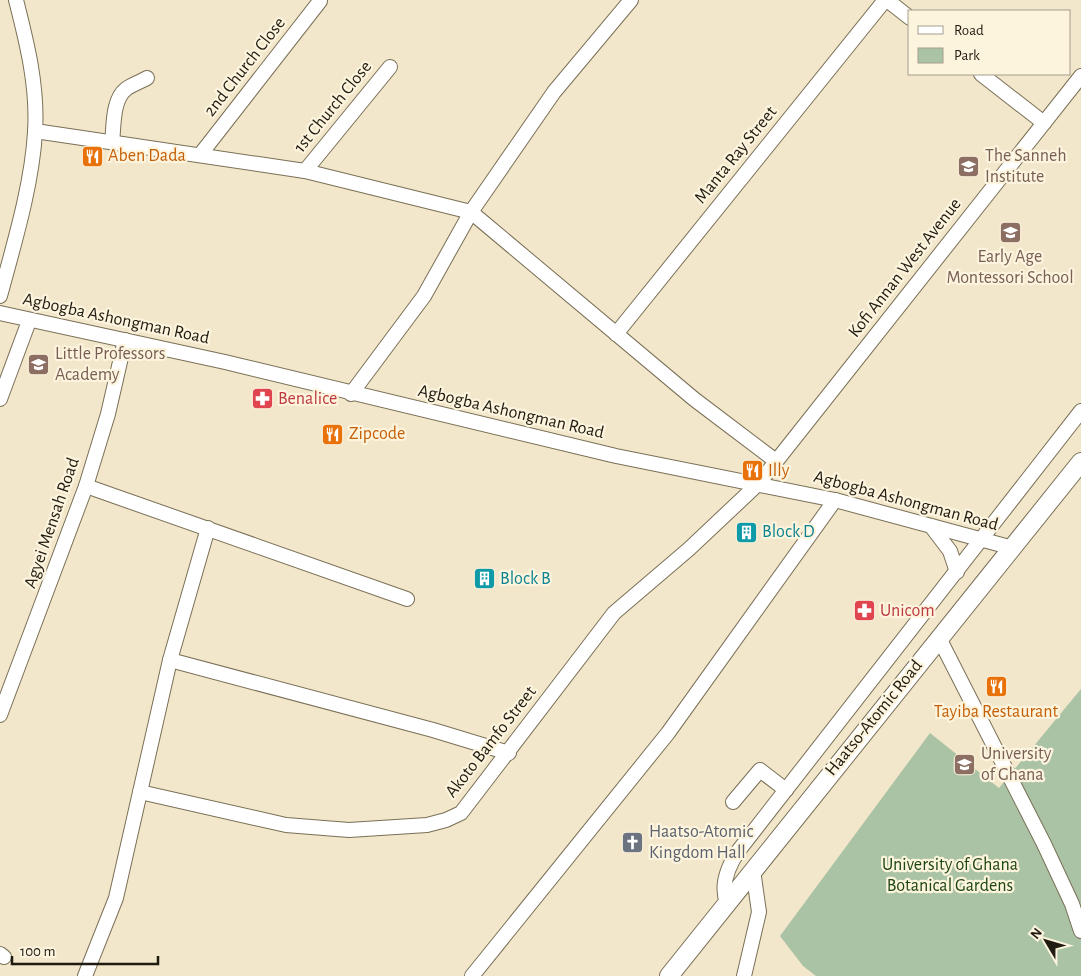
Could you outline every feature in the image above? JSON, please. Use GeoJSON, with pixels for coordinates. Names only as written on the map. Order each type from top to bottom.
{"type":"FeatureCollection","features":[{"type":"Feature","properties":{"kind":"main road","name":"Haatso-Atomic Road"},"geometry":{"type":"LineString","coordinates":[[669,976],[1081,462]]}},
{"type":"Feature","properties":{"kind":"street"},"geometry":{"type":"LineString","coordinates":[[0,296],[30,170],[35,131],[30,54],[16,0]]}},
{"type":"Feature","properties":{"kind":"street"},"geometry":{"type":"LineString","coordinates":[[351,394],[424,296],[471,212],[554,92],[631,0]]}},
{"type":"Feature","properties":{"kind":"street"},"geometry":{"type":"LineString","coordinates":[[886,0],[908,16]]}},
{"type":"Feature","properties":{"kind":"street","name":"Manta Ray Street"},"geometry":{"type":"LineString","coordinates":[[616,334],[886,0]]}},
{"type":"Feature","properties":{"kind":"street","name":"2nd Church Close"},"geometry":{"type":"LineString","coordinates":[[200,155],[320,1]]}},
{"type":"Feature","properties":{"kind":"street","name":"1st Church Close"},"geometry":{"type":"LineString","coordinates":[[305,171],[390,67]]}},
{"type":"Feature","properties":{"kind":"street"},"geometry":{"type":"LineString","coordinates":[[982,75],[1044,123]]}},
{"type":"Feature","properties":{"kind":"street","name":"Kofi Annan West Avenue"},"geometry":{"type":"LineString","coordinates":[[759,483],[1081,76]]}},
{"type":"Feature","properties":{"kind":"street"},"geometry":{"type":"LineString","coordinates":[[112,142],[117,103],[120,96],[126,89],[147,78]]}},
{"type":"Feature","properties":{"kind":"street"},"geometry":{"type":"LineString","coordinates":[[35,131],[305,171],[471,212],[694,398],[776,461]]}},
{"type":"Feature","properties":{"kind":"street","name":"Agbogba Ashongman Road"},"geometry":{"type":"LineString","coordinates":[[0,313],[29,321],[124,340],[616,456],[759,483],[835,500],[1013,548]]}},
{"type":"Feature","properties":{"kind":"street"},"geometry":{"type":"LineString","coordinates":[[0,400],[29,321]]}},
{"type":"Feature","properties":{"kind":"street","name":"Agyei Mensah Road"},"geometry":{"type":"LineString","coordinates":[[0,715],[86,486],[108,414],[124,340]]}},
{"type":"Feature","properties":{"kind":"street"},"geometry":{"type":"LineString","coordinates":[[727,903],[723,894],[730,864],[1081,412]]}},
{"type":"Feature","properties":{"kind":"street","name":"Akoto Bamfo Street"},"geometry":{"type":"LineString","coordinates":[[140,792],[286,825],[349,830],[427,825],[446,820],[461,813],[614,613],[689,549],[759,483]]}},
{"type":"Feature","properties":{"kind":"street"},"geometry":{"type":"LineString","coordinates":[[86,486],[407,599]]}},
{"type":"Feature","properties":{"kind":"street"},"geometry":{"type":"LineString","coordinates":[[472,976],[668,733],[835,500]]}},
{"type":"Feature","properties":{"kind":"street"},"geometry":{"type":"LineString","coordinates":[[931,526],[950,552],[957,572]]}},
{"type":"Feature","properties":{"kind":"street"},"geometry":{"type":"LineString","coordinates":[[85,976],[116,898],[170,660],[208,528]]}},
{"type":"Feature","properties":{"kind":"street"},"geometry":{"type":"LineString","coordinates":[[940,638],[1044,844],[1072,904],[1081,930]]}},
{"type":"Feature","properties":{"kind":"street"},"geometry":{"type":"LineString","coordinates":[[170,660],[433,730],[508,753]]}},
{"type":"Feature","properties":{"kind":"street"},"geometry":{"type":"LineString","coordinates":[[733,802],[760,770],[786,790]]}},
{"type":"Feature","properties":{"kind":"street"},"geometry":{"type":"LineString","coordinates":[[744,976],[759,912],[753,870]]}},
{"type":"Feature","properties":{"kind":"green space","name":"University of Ghana Botanical Gardens"},"geometry":{"type":"Polygon","coordinates":[[[1081,689],[1081,976],[816,976],[803,966],[780,936],[930,733],[999,788],[1081,689]]]}},
{"type":"Feature","properties":{"kind":"place","name":"Aben Dada"},"geometry":{"type":"Point","coordinates":[92,156]}},
{"type":"Feature","properties":{"kind":"place","name":"The Sanneh Institute"},"geometry":{"type":"Point","coordinates":[969,166]}},
{"type":"Feature","properties":{"kind":"place","name":"Early Age Montessori School"},"geometry":{"type":"Point","coordinates":[1010,232]}},
{"type":"Feature","properties":{"kind":"place","name":"Little Professors Academy"},"geometry":{"type":"Point","coordinates":[39,364]}},
{"type":"Feature","properties":{"kind":"place","name":"Benalice"},"geometry":{"type":"Point","coordinates":[262,399]}},
{"type":"Feature","properties":{"kind":"place","name":"Zipcode"},"geometry":{"type":"Point","coordinates":[333,434]}},
{"type":"Feature","properties":{"kind":"place","name":"Illy"},"geometry":{"type":"Point","coordinates":[752,471]}},
{"type":"Feature","properties":{"kind":"place","name":"Block D"},"geometry":{"type":"Point","coordinates":[746,532]}},
{"type":"Feature","properties":{"kind":"place","name":"Block B"},"geometry":{"type":"Point","coordinates":[484,579]}},
{"type":"Feature","properties":{"kind":"place","name":"Unicom"},"geometry":{"type":"Point","coordinates":[864,611]}},
{"type":"Feature","properties":{"kind":"place","name":"Tayiba Restaurant"},"geometry":{"type":"Point","coordinates":[996,687]}},
{"type":"Feature","properties":{"kind":"place","name":"University of Ghana"},"geometry":{"type":"Point","coordinates":[965,764]}},
{"type":"Feature","properties":{"kind":"place","name":"Haatso-Atomic Kingdom Hall"},"geometry":{"type":"Point","coordinates":[633,842]}}]}
